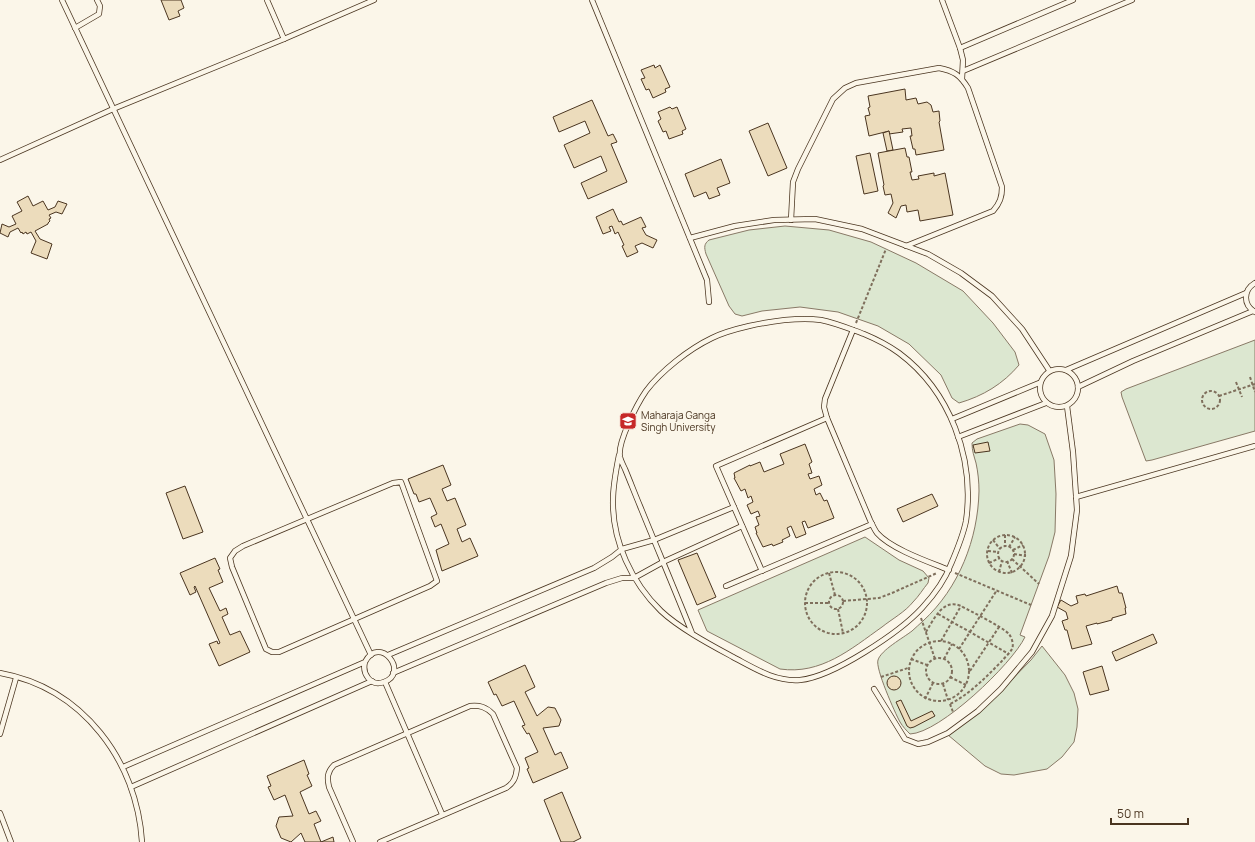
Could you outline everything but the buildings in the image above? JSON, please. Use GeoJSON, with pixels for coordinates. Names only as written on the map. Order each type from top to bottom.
{"type":"FeatureCollection","features":[{"type":"Feature","properties":{"kind":"lane"},"geometry":{"type":"LineString","coordinates":[[62,0],[370,655]]}},
{"type":"Feature","properties":{"kind":"lane"},"geometry":{"type":"LineString","coordinates":[[75,28],[99,14],[100,6],[97,0]]}},
{"type":"Feature","properties":{"kind":"lane"},"geometry":{"type":"LineString","coordinates":[[267,0],[284,39]]}},
{"type":"Feature","properties":{"kind":"lane"},"geometry":{"type":"LineString","coordinates":[[0,160],[113,109],[284,39],[374,0]]}},
{"type":"Feature","properties":{"kind":"lane"},"geometry":{"type":"LineString","coordinates":[[592,0],[707,280],[709,302]]}},
{"type":"Feature","properties":{"kind":"lane"},"geometry":{"type":"LineString","coordinates":[[942,0],[960,48],[963,60],[962,78]]}},
{"type":"Feature","properties":{"kind":"lane"},"geometry":{"type":"LineString","coordinates":[[960,48],[1073,0]]}},
{"type":"Feature","properties":{"kind":"lane"},"geometry":{"type":"LineString","coordinates":[[962,71],[1126,1],[1132,0]]}},
{"type":"Feature","properties":{"kind":"lane"},"geometry":{"type":"LineString","coordinates":[[791,220],[793,182],[798,169],[834,99],[845,88],[856,83],[939,68],[952,71],[962,78],[968,88],[1002,187],[1002,196],[999,205],[993,211],[906,246]]}},
{"type":"Feature","properties":{"kind":"lane"},"geometry":{"type":"LineString","coordinates":[[690,238],[735,226],[774,220],[815,218],[862,229],[928,254],[961,273],[992,296],[1022,329],[1049,370]]}},
{"type":"Feature","properties":{"kind":"lane"},"geometry":{"type":"LineString","coordinates":[[1066,370],[1246,293],[1255,283]]}},
{"type":"Feature","properties":{"kind":"lane"},"geometry":{"type":"LineString","coordinates":[[1078,387],[1132,361],[1254,311],[1247,303],[1246,293]]}},
{"type":"Feature","properties":{"kind":"lane"},"geometry":{"type":"LineString","coordinates":[[798,320],[821,320],[853,330],[878,340],[896,351],[914,365],[930,383],[952,419],[966,470],[968,496],[965,523],[960,544],[935,592],[919,611],[900,627],[864,652],[834,669],[814,678],[781,680],[768,675],[714,647],[692,633],[662,612],[634,578],[626,563],[618,537],[613,503],[615,476],[619,455],[631,417],[640,400],[651,385],[691,350],[709,339],[726,332],[755,325],[798,320]]}},
{"type":"Feature","properties":{"kind":"lane"},"geometry":{"type":"LineString","coordinates":[[853,330],[825,399],[824,407],[827,418],[872,524],[878,534],[894,546],[947,569]]}},
{"type":"Feature","properties":{"kind":"lane"},"geometry":{"type":"LineString","coordinates":[[1057,368],[1066,370],[1077,380],[1078,387],[1076,397],[1067,406],[1054,407],[1046,403],[1040,395],[1039,383],[1049,370],[1057,368]]}},
{"type":"Feature","properties":{"kind":"lane"},"geometry":{"type":"LineString","coordinates":[[952,419],[1039,383]]}},
{"type":"Feature","properties":{"kind":"lane"},"geometry":{"type":"LineString","coordinates":[[958,437],[1046,403]]}},
{"type":"Feature","properties":{"kind":"lane"},"geometry":{"type":"LineString","coordinates":[[874,689],[905,738],[918,744],[928,742],[948,733],[978,711],[1001,689],[1032,652],[1052,616],[1072,556],[1077,510],[1073,452],[1067,406]]}},
{"type":"Feature","properties":{"kind":"lane"},"geometry":{"type":"LineString","coordinates":[[762,571],[716,466],[827,418]]}},
{"type":"Feature","properties":{"kind":"lane"},"geometry":{"type":"LineString","coordinates":[[1076,497],[1255,446]]}},
{"type":"Feature","properties":{"kind":"lane"},"geometry":{"type":"LineString","coordinates":[[619,455],[692,633]]}},
{"type":"Feature","properties":{"kind":"lane"},"geometry":{"type":"LineString","coordinates":[[401,482],[437,581],[430,586],[353,618],[280,652],[272,652],[266,649],[232,567],[230,558],[235,551],[242,546],[393,483],[401,482]]}},
{"type":"Feature","properties":{"kind":"lane"},"geometry":{"type":"LineString","coordinates":[[388,655],[594,568],[622,549],[654,540],[734,507]]}},
{"type":"Feature","properties":{"kind":"lane"},"geometry":{"type":"LineString","coordinates":[[726,586],[872,524]]}},
{"type":"Feature","properties":{"kind":"lane"},"geometry":{"type":"LineString","coordinates":[[393,673],[606,583],[622,578],[634,578],[663,562],[742,526]]}},
{"type":"Feature","properties":{"kind":"lane"},"geometry":{"type":"LineString","coordinates":[[381,652],[388,655],[393,662],[393,673],[385,682],[376,683],[368,679],[364,671],[365,662],[370,655],[381,652]]}},
{"type":"Feature","properties":{"kind":"lane"},"geometry":{"type":"LineString","coordinates":[[123,767],[365,662]]}},
{"type":"Feature","properties":{"kind":"lane"},"geometry":{"type":"LineString","coordinates":[[0,673],[50,691],[77,710],[101,733],[123,767],[131,787],[138,808],[142,842]]}},
{"type":"Feature","properties":{"kind":"lane"},"geometry":{"type":"LineString","coordinates":[[0,734],[16,678]]}},
{"type":"Feature","properties":{"kind":"lane"},"geometry":{"type":"LineString","coordinates":[[131,787],[372,681]]}},
{"type":"Feature","properties":{"kind":"lane"},"geometry":{"type":"LineString","coordinates":[[385,682],[442,814]]}},
{"type":"Feature","properties":{"kind":"lane"},"geometry":{"type":"LineString","coordinates":[[353,842],[329,787],[327,778],[334,765],[470,706],[479,705],[487,708],[493,714],[517,768],[513,784],[380,842]]}},
{"type":"Feature","properties":{"kind":"lane"},"geometry":{"type":"LineString","coordinates":[[0,813],[11,842]]}},
{"type":"Feature","properties":{"kind":"path"},"geometry":{"type":"LineString","coordinates":[[853,330],[886,249]]}},
{"type":"Feature","properties":{"kind":"path"},"geometry":{"type":"LineString","coordinates":[[1250,377],[1254,385],[1255,392]]}},
{"type":"Feature","properties":{"kind":"path"},"geometry":{"type":"LineString","coordinates":[[1236,382],[1242,397]]}},
{"type":"Feature","properties":{"kind":"path"},"geometry":{"type":"LineString","coordinates":[[1219,396],[1254,385]]}},
{"type":"Feature","properties":{"kind":"path"},"geometry":{"type":"LineString","coordinates":[[1213,391],[1219,396],[1220,402],[1216,407],[1208,408],[1204,404],[1204,396],[1208,392],[1213,391]]}},
{"type":"Feature","properties":{"kind":"path"},"geometry":{"type":"LineString","coordinates":[[1005,535],[1005,546]]}},
{"type":"Feature","properties":{"kind":"path"},"geometry":{"type":"LineString","coordinates":[[1005,535],[1015,537],[1023,545],[1026,556],[1021,567],[1012,573],[1005,574],[994,569],[989,563],[987,551],[993,540],[998,536],[1005,535]]}},
{"type":"Feature","properties":{"kind":"path"},"geometry":{"type":"LineString","coordinates":[[1009,547],[1015,537]]}},
{"type":"Feature","properties":{"kind":"path"},"geometry":{"type":"LineString","coordinates":[[993,540],[1000,549]]}},
{"type":"Feature","properties":{"kind":"path"},"geometry":{"type":"LineString","coordinates":[[1013,550],[1023,545]]}},
{"type":"Feature","properties":{"kind":"path"},"geometry":{"type":"LineString","coordinates":[[998,552],[1005,546],[1013,550],[1014,554],[1012,559],[1002,561]]}},
{"type":"Feature","properties":{"kind":"path"},"geometry":{"type":"LineString","coordinates":[[987,551],[998,552]]}},
{"type":"Feature","properties":{"kind":"path"},"geometry":{"type":"LineString","coordinates":[[998,552],[1002,561],[999,572]]}},
{"type":"Feature","properties":{"kind":"path"},"geometry":{"type":"LineString","coordinates":[[1014,554],[1026,556]]}},
{"type":"Feature","properties":{"kind":"path"},"geometry":{"type":"LineString","coordinates":[[989,563],[1000,558]]}},
{"type":"Feature","properties":{"kind":"path"},"geometry":{"type":"LineString","coordinates":[[1012,559],[1039,584]]}},
{"type":"Feature","properties":{"kind":"path"},"geometry":{"type":"LineString","coordinates":[[1007,561],[1012,573]]}},
{"type":"Feature","properties":{"kind":"path"},"geometry":{"type":"LineString","coordinates":[[843,601],[879,598],[947,569],[1031,605]]}},
{"type":"Feature","properties":{"kind":"path"},"geometry":{"type":"LineString","coordinates":[[841,572],[851,575],[859,581],[865,590],[868,600],[867,610],[863,620],[856,628],[836,634],[826,633],[817,628],[810,620],[805,604],[808,590],[814,581],[822,575],[828,573],[841,572]]}},
{"type":"Feature","properties":{"kind":"path"},"geometry":{"type":"LineString","coordinates":[[828,573],[835,595]]}},
{"type":"Feature","properties":{"kind":"path"},"geometry":{"type":"LineString","coordinates":[[959,649],[997,590]]}},
{"type":"Feature","properties":{"kind":"path"},"geometry":{"type":"LineString","coordinates":[[835,595],[842,597],[842,606],[838,609],[832,608],[829,603],[830,597],[835,595]]}},
{"type":"Feature","properties":{"kind":"path"},"geometry":{"type":"LineString","coordinates":[[805,604],[829,603]]}},
{"type":"Feature","properties":{"kind":"path"},"geometry":{"type":"LineString","coordinates":[[926,632],[938,613],[944,607],[950,604],[955,604],[999,627],[1012,638],[1013,645],[1009,654],[973,690],[950,704]]}},
{"type":"Feature","properties":{"kind":"path"},"geometry":{"type":"LineString","coordinates":[[941,641],[961,606]]}},
{"type":"Feature","properties":{"kind":"path"},"geometry":{"type":"LineString","coordinates":[[838,609],[843,633]]}},
{"type":"Feature","properties":{"kind":"path"},"geometry":{"type":"LineString","coordinates":[[919,611],[935,659]]}},
{"type":"Feature","properties":{"kind":"path"},"geometry":{"type":"LineString","coordinates":[[938,613],[1009,654]]}},
{"type":"Feature","properties":{"kind":"path"},"geometry":{"type":"LineString","coordinates":[[969,672],[999,627]]}},
{"type":"Feature","properties":{"kind":"path"},"geometry":{"type":"LineString","coordinates":[[941,641],[952,644],[959,649],[966,658],[969,666],[969,672],[966,685],[956,697],[936,702],[917,693],[911,685],[908,668],[913,654],[920,647],[929,642],[941,641]]}},
{"type":"Feature","properties":{"kind":"path"},"geometry":{"type":"LineString","coordinates":[[944,660],[952,644]]}},
{"type":"Feature","properties":{"kind":"path"},"geometry":{"type":"LineString","coordinates":[[940,658],[944,660],[952,669],[950,677],[943,684],[933,683],[926,675],[927,665],[931,660],[940,658]]}},
{"type":"Feature","properties":{"kind":"path"},"geometry":{"type":"LineString","coordinates":[[911,659],[927,665]]}},
{"type":"Feature","properties":{"kind":"path"},"geometry":{"type":"LineString","coordinates":[[881,677],[908,668]]}},
{"type":"Feature","properties":{"kind":"path"},"geometry":{"type":"LineString","coordinates":[[950,677],[966,685]]}},
{"type":"Feature","properties":{"kind":"path"},"geometry":{"type":"LineString","coordinates":[[925,698],[933,683]]}},
{"type":"Feature","properties":{"kind":"path"},"geometry":{"type":"LineString","coordinates":[[943,684],[953,712]]}},
{"type":"Feature","properties":{"kind":"green space"},"geometry":{"type":"Polygon","coordinates":[[[785,226],[829,230],[871,242],[916,263],[963,291],[993,323],[1015,352],[1019,365],[999,384],[976,397],[959,403],[952,398],[941,375],[909,344],[878,326],[838,312],[800,307],[762,311],[742,316],[735,314],[729,306],[706,254],[705,244],[709,240],[749,230],[785,226]]]}},
{"type":"Feature","properties":{"kind":"green space"},"geometry":{"type":"Polygon","coordinates":[[[1255,340],[1255,431],[1146,461],[1121,392],[1255,340]]]}},
{"type":"Feature","properties":{"kind":"green space"},"geometry":{"type":"Polygon","coordinates":[[[1020,424],[1028,425],[1045,434],[1054,460],[1056,494],[1055,532],[1049,556],[1020,635],[1025,637],[1018,649],[1006,663],[974,695],[939,722],[923,731],[910,734],[903,727],[890,701],[879,672],[878,660],[883,652],[913,630],[936,608],[947,594],[964,562],[975,527],[978,509],[978,473],[972,443],[977,439],[1020,424]]]}},
{"type":"Feature","properties":{"kind":"green space"},"geometry":{"type":"Polygon","coordinates":[[[865,537],[899,560],[923,571],[929,578],[928,583],[906,609],[847,652],[822,664],[809,668],[795,670],[780,669],[707,631],[698,610],[865,537]]]}},
{"type":"Feature","properties":{"kind":"green space"},"geometry":{"type":"Polygon","coordinates":[[[1042,646],[1065,675],[1074,693],[1078,709],[1074,742],[1062,757],[1047,769],[1014,775],[1001,774],[985,766],[948,735],[988,704],[1031,660],[1042,646]]]}},
{"type":"Feature","properties":{"kind":"place","name":"Maharaja Ganga Singh University"},"geometry":{"type":"Point","coordinates":[628,421]}}]}
